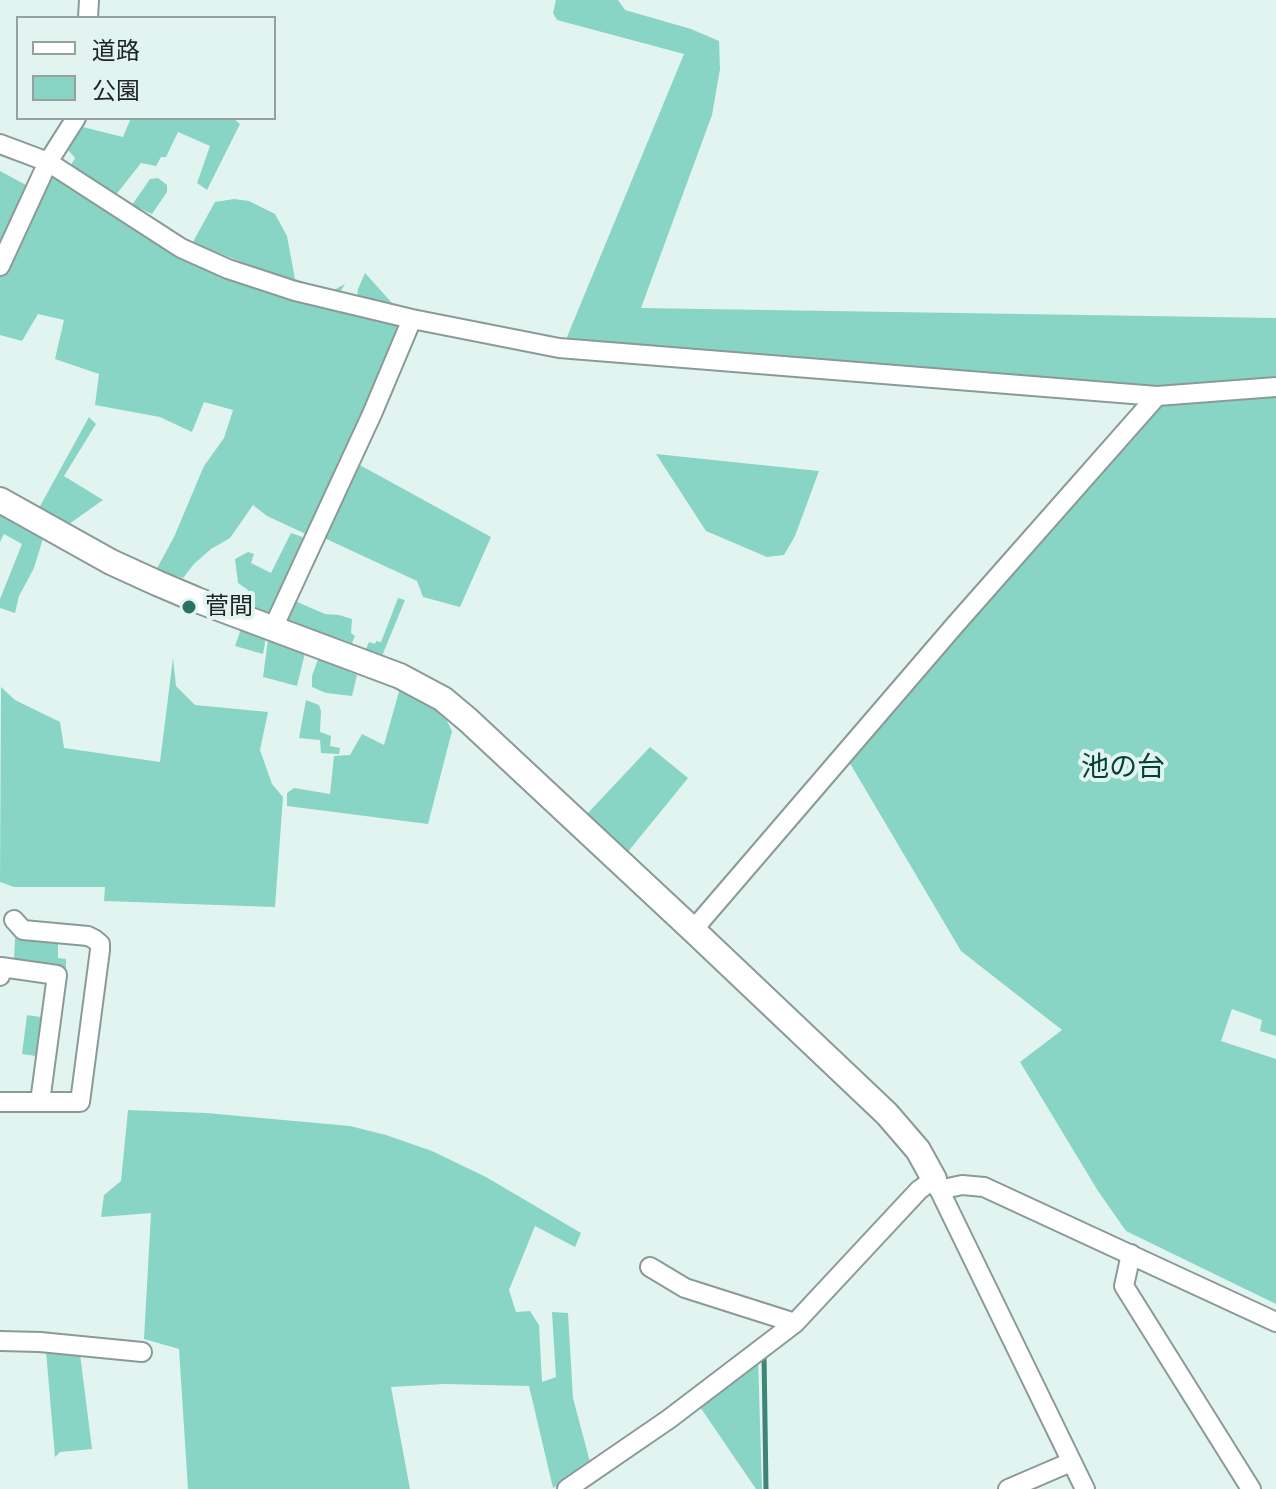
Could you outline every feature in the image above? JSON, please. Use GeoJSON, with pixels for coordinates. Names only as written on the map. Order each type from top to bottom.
{"type":"FeatureCollection","features":[{"type":"Feature","properties":{"kind":"street"},"geometry":{"type":"LineString","coordinates":[[0,266],[48,162],[75,120]]}},
{"type":"Feature","properties":{"kind":"street"},"geometry":{"type":"LineString","coordinates":[[0,144],[48,162],[181,248],[228,269],[295,291],[412,319],[571,349],[1157,396],[1276,387]]}},
{"type":"Feature","properties":{"kind":"street"},"geometry":{"type":"LineString","coordinates":[[273,628],[412,319]]}},
{"type":"Feature","properties":{"kind":"street"},"geometry":{"type":"LineString","coordinates":[[693,930],[1157,396]]}},
{"type":"Feature","properties":{"kind":"street"},"geometry":{"type":"LineString","coordinates":[[0,500],[111,562],[197,600],[400,676],[443,699],[468,720],[887,1114],[918,1150],[1085,1489]]}},
{"type":"Feature","properties":{"kind":"street"},"geometry":{"type":"LineString","coordinates":[[0,1102],[80,1102],[100,944],[88,936],[23,930],[14,920]]}},
{"type":"Feature","properties":{"kind":"street"},"geometry":{"type":"LineString","coordinates":[[0,976],[1,967],[57,975],[40,1102]]}},
{"type":"Feature","properties":{"kind":"street"},"geometry":{"type":"LineString","coordinates":[[567,1489],[669,1419],[795,1323],[919,1190],[937,1184],[984,1187],[1276,1322]]}},
{"type":"Feature","properties":{"kind":"street"},"geometry":{"type":"LineString","coordinates":[[1131,1254],[1124,1286],[1251,1489]]}},
{"type":"Feature","properties":{"kind":"street"},"geometry":{"type":"LineString","coordinates":[[650,1267],[685,1288],[795,1323]]}},
{"type":"Feature","properties":{"kind":"street"},"geometry":{"type":"LineString","coordinates":[[0,1341],[142,1352]]}},
{"type":"Feature","properties":{"kind":"street"},"geometry":{"type":"LineString","coordinates":[[1008,1489],[1071,1462]]}},
{"type":"Feature","properties":{"kind":"green space"},"geometry":{"type":"Polygon","coordinates":[[[556,0],[618,0],[625,10],[691,29],[719,41],[720,69],[712,115],[641,308],[1276,318],[1276,378],[1158,388],[569,342],[567,337],[684,54],[557,20],[553,13],[556,0]]]}},
{"type":"Feature","properties":{"kind":"green space"},"geometry":{"type":"Polygon","coordinates":[[[130,120],[235,120],[240,124],[207,190],[197,183],[210,146],[178,132],[166,157],[161,157],[156,166],[141,163],[115,196],[71,165],[75,158],[68,150],[83,127],[123,137],[130,120]]]}},
{"type":"Feature","properties":{"kind":"green space"},"geometry":{"type":"Polygon","coordinates":[[[0,171],[26,185],[51,171],[174,252],[400,323],[308,535],[267,516],[253,505],[230,538],[211,549],[183,578],[156,570],[174,537],[204,466],[224,438],[233,410],[204,402],[192,432],[160,417],[95,405],[99,374],[55,359],[64,320],[38,314],[22,341],[0,335],[0,171]]]}},
{"type":"Feature","properties":{"kind":"green space"},"geometry":{"type":"Polygon","coordinates":[[[158,178],[167,185],[167,192],[152,214],[132,205],[150,179],[158,178]]]}},
{"type":"Feature","properties":{"kind":"green space"},"geometry":{"type":"Polygon","coordinates":[[[234,199],[249,201],[275,214],[287,236],[295,279],[332,291],[345,284],[339,294],[265,271],[193,243],[215,202],[234,199]]]}},
{"type":"Feature","properties":{"kind":"green space"},"geometry":{"type":"Polygon","coordinates":[[[365,273],[392,303],[357,299],[365,273]]]}},
{"type":"Feature","properties":{"kind":"green space"},"geometry":{"type":"Polygon","coordinates":[[[1276,396],[1276,1036],[1260,1031],[1262,1020],[1232,1009],[1221,1041],[1276,1059],[1276,1304],[1126,1231],[1098,1191],[1020,1062],[1062,1030],[961,951],[848,760],[1160,404],[1276,396]]]}},
{"type":"Feature","properties":{"kind":"green space"},"geometry":{"type":"Polygon","coordinates":[[[89,417],[96,424],[64,476],[103,500],[69,524],[39,508],[89,417]]]}},
{"type":"Feature","properties":{"kind":"green space"},"geometry":{"type":"Polygon","coordinates":[[[656,454],[819,471],[795,536],[784,555],[767,557],[706,531],[656,454]]]}},
{"type":"Feature","properties":{"kind":"green space"},"geometry":{"type":"Polygon","coordinates":[[[358,464],[491,537],[460,607],[423,597],[417,581],[322,537],[358,464]]]}},
{"type":"Feature","properties":{"kind":"green space"},"geometry":{"type":"Polygon","coordinates":[[[0,509],[44,535],[15,613],[0,608],[0,599],[22,544],[4,534],[0,542],[0,509]]]}},
{"type":"Feature","properties":{"kind":"green space"},"geometry":{"type":"Polygon","coordinates":[[[291,533],[308,539],[271,610],[265,613],[242,603],[248,590],[238,583],[235,559],[248,552],[254,554],[251,563],[271,573],[291,533]]]}},
{"type":"Feature","properties":{"kind":"green space"},"geometry":{"type":"Polygon","coordinates":[[[398,598],[405,600],[382,656],[365,651],[369,642],[381,642],[398,598]]]}},
{"type":"Feature","properties":{"kind":"green space"},"geometry":{"type":"Polygon","coordinates":[[[295,601],[325,614],[352,619],[351,633],[355,636],[352,643],[288,622],[285,618],[295,601]]]}},
{"type":"Feature","properties":{"kind":"green space"},"geometry":{"type":"Polygon","coordinates":[[[241,629],[266,637],[263,654],[235,646],[241,629]]]}},
{"type":"Feature","properties":{"kind":"green space"},"geometry":{"type":"Polygon","coordinates":[[[268,640],[305,653],[297,686],[263,677],[268,640]]]}},
{"type":"Feature","properties":{"kind":"green space"},"geometry":{"type":"Polygon","coordinates":[[[173,658],[176,686],[195,705],[268,712],[260,750],[272,784],[283,797],[275,907],[104,901],[105,887],[14,887],[0,882],[1,687],[15,700],[60,722],[64,748],[160,762],[173,658]]]}},
{"type":"Feature","properties":{"kind":"green space"},"geometry":{"type":"Polygon","coordinates":[[[318,659],[357,675],[352,696],[326,693],[312,687],[318,659]]]}},
{"type":"Feature","properties":{"kind":"green space"},"geometry":{"type":"Polygon","coordinates":[[[400,688],[444,715],[452,731],[428,824],[287,806],[287,793],[294,788],[330,794],[334,756],[350,755],[362,734],[384,745],[400,688]]]}},
{"type":"Feature","properties":{"kind":"green space"},"geometry":{"type":"Polygon","coordinates":[[[306,700],[319,705],[320,732],[331,736],[330,746],[340,748],[339,754],[321,753],[320,740],[299,738],[306,700]]]}},
{"type":"Feature","properties":{"kind":"green space"},"geometry":{"type":"Polygon","coordinates":[[[650,747],[688,778],[627,853],[587,814],[650,747]]]}},
{"type":"Feature","properties":{"kind":"green space"},"geometry":{"type":"Polygon","coordinates":[[[15,938],[58,943],[58,958],[66,959],[66,969],[14,962],[15,938]]]}},
{"type":"Feature","properties":{"kind":"green space"},"geometry":{"type":"Polygon","coordinates":[[[27,1015],[47,1018],[42,1057],[22,1054],[27,1015]]]}},
{"type":"Feature","properties":{"kind":"green space"},"geometry":{"type":"Polygon","coordinates":[[[128,1110],[206,1113],[350,1126],[386,1135],[432,1151],[486,1177],[581,1233],[575,1247],[535,1226],[509,1290],[516,1312],[530,1311],[539,1325],[542,1382],[556,1377],[552,1312],[568,1313],[573,1398],[590,1462],[553,1488],[529,1386],[444,1384],[391,1387],[410,1489],[188,1489],[179,1349],[144,1339],[151,1213],[101,1217],[104,1195],[121,1181],[128,1110]]]}},
{"type":"Feature","properties":{"kind":"green space"},"geometry":{"type":"Polygon","coordinates":[[[46,1351],[80,1354],[92,1449],[60,1452],[55,1457],[46,1351]]]}},
{"type":"Feature","properties":{"kind":"green space"},"geometry":{"type":"Polygon","coordinates":[[[758,1358],[762,1489],[756,1489],[698,1404],[758,1358]]]}},
{"type":"Feature","properties":{"kind":"waterway"},"geometry":{"type":"LineString","coordinates":[[764,1354],[766,1489]]}},
{"type":"Feature","properties":{"kind":"place","name":"菅間"},"geometry":{"type":"Point","coordinates":[189,607]}},
{"type":"Feature","properties":{"kind":"district","name":"池の台"},"geometry":{"type":"Point","coordinates":[1123,768]}}]}
